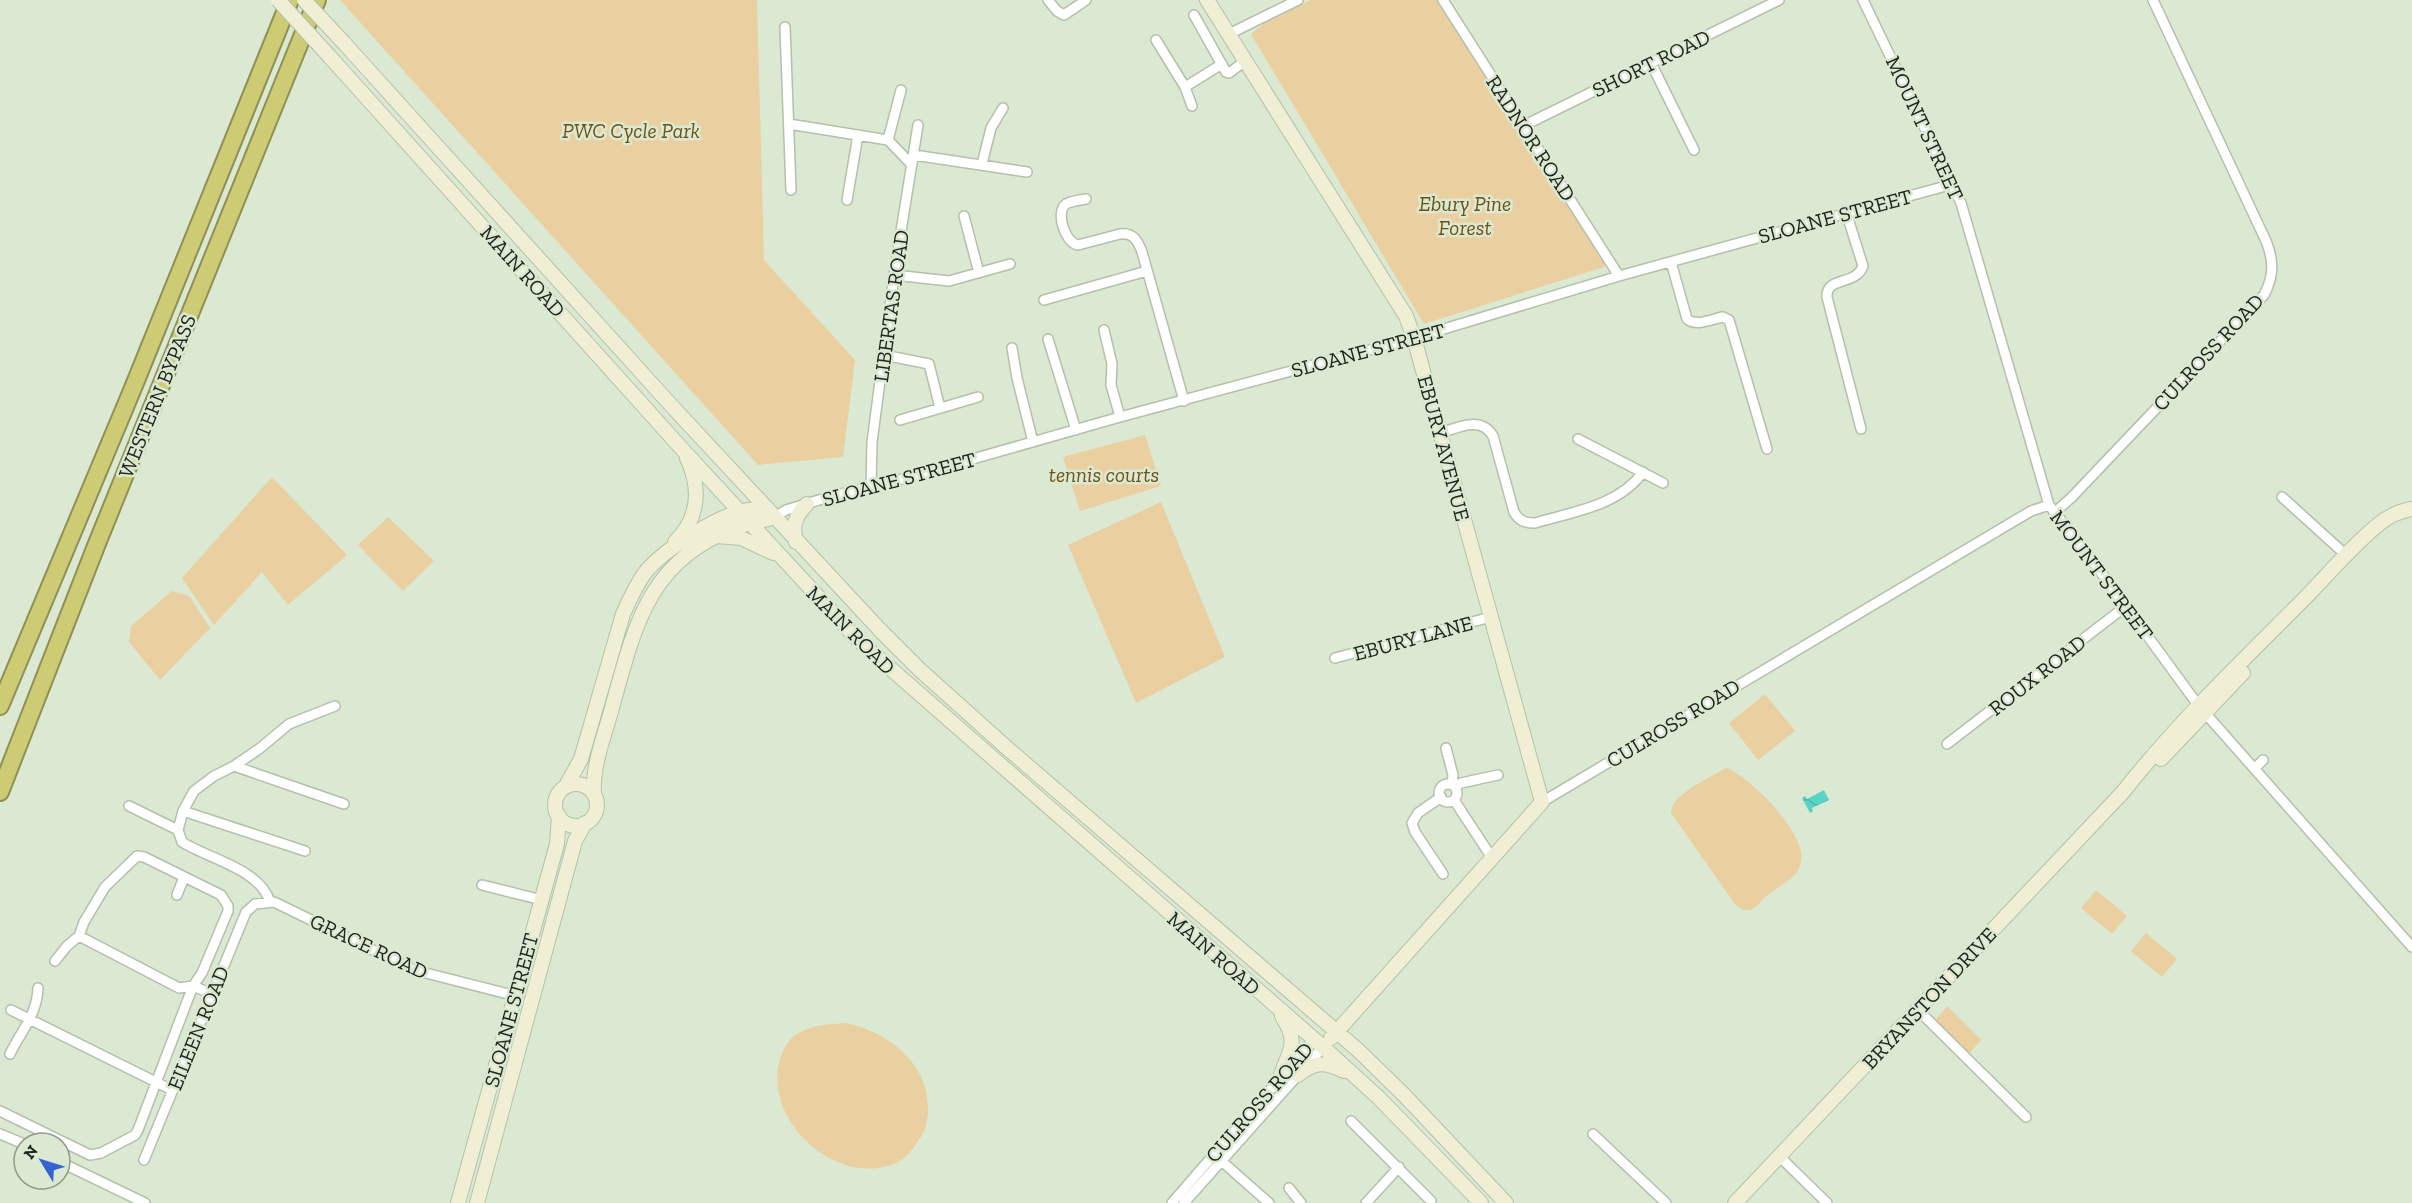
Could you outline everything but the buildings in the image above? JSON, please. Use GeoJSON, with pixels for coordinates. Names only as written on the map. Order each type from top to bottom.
{"type":"FeatureCollection","features":[{"type":"Feature","properties":{"kind":"highway","name":"WESTERN BYPASS"},"geometry":{"type":"LineString","coordinates":[[0,706],[133,388],[290,0]]}},
{"type":"Feature","properties":{"kind":"highway","name":"WESTERN BYPASS"},"geometry":{"type":"LineString","coordinates":[[0,792],[96,546],[317,0]]}},
{"type":"Feature","properties":{"kind":"main road","name":"MAIN ROAD"},"geometry":{"type":"LineString","coordinates":[[278,0],[847,629],[880,662],[1355,1075],[1481,1203]]}},
{"type":"Feature","properties":{"kind":"main road","name":"MAIN ROAD"},"geometry":{"type":"LineString","coordinates":[[304,0],[669,403],[774,513],[796,542],[880,630],[955,702],[1332,1028],[1405,1096],[1506,1203]]}},
{"type":"Feature","properties":{"kind":"main road","name":"EBURY AVENUE"},"geometry":{"type":"LineString","coordinates":[[1207,0],[1402,308],[1414,338],[1542,802]]}},
{"type":"Feature","properties":{"kind":"main road"},"geometry":{"type":"LineString","coordinates":[[648,569],[682,535],[691,523],[695,512],[696,483],[683,450]]}},
{"type":"Feature","properties":{"kind":"main road"},"geometry":{"type":"LineString","coordinates":[[796,542],[795,520],[807,504]]}},
{"type":"Feature","properties":{"kind":"main road","name":"BRYANSTON DRIVE"},"geometry":{"type":"LineString","coordinates":[[1735,1203],[2123,792],[2150,759],[2278,634],[2295,609],[2346,555],[2391,515],[2412,509]]}},
{"type":"Feature","properties":{"kind":"main road","name":"SLOANE STREET"},"geometry":{"type":"LineString","coordinates":[[566,786],[581,759],[623,614],[648,569],[687,538],[741,511],[774,513]]}},
{"type":"Feature","properties":{"kind":"main road","name":"SLOANE STREET"},"geometry":{"type":"LineString","coordinates":[[594,794],[596,768],[630,644],[640,616],[655,589],[673,567],[690,552],[716,536],[736,527],[752,524],[774,513]]}},
{"type":"Feature","properties":{"kind":"main road"},"geometry":{"type":"LineString","coordinates":[[716,536],[741,538],[780,557]]}},
{"type":"Feature","properties":{"kind":"main road"},"geometry":{"type":"LineString","coordinates":[[585,785],[594,794],[596,810],[585,823],[568,824],[559,816],[556,808],[557,797],[566,786],[585,785]]}},
{"type":"Feature","properties":{"kind":"main road","name":"CULROSS ROAD"},"geometry":{"type":"LineString","coordinates":[[1318,1043],[1332,1028],[1354,1011],[1542,802]]}},
{"type":"Feature","properties":{"kind":"main road","name":"SLOANE STREET"},"geometry":{"type":"LineString","coordinates":[[458,1203],[553,860],[558,838],[559,816]]}},
{"type":"Feature","properties":{"kind":"main road","name":"SLOANE STREET"},"geometry":{"type":"LineString","coordinates":[[477,1203],[575,841],[585,823]]}},
{"type":"Feature","properties":{"kind":"main road"},"geometry":{"type":"LineString","coordinates":[[553,860],[571,858]]}},
{"type":"Feature","properties":{"kind":"main road"},"geometry":{"type":"LineString","coordinates":[[542,901],[550,899],[564,883]]}},
{"type":"Feature","properties":{"kind":"main road"},"geometry":{"type":"LineString","coordinates":[[516,996],[526,996],[541,950],[549,939]]}},
{"type":"Feature","properties":{"kind":"main road"},"geometry":{"type":"LineString","coordinates":[[1278,1010],[1289,1027],[1293,1041],[1291,1054],[1280,1078]]}},
{"type":"Feature","properties":{"kind":"main road"},"geometry":{"type":"LineString","coordinates":[[1298,1075],[1308,1066],[1322,1063],[1355,1075]]}},
{"type":"Feature","properties":{"kind":"street"},"geometry":{"type":"LineString","coordinates":[[1048,0],[1057,11],[1064,15],[1086,0]]}},
{"type":"Feature","properties":{"kind":"street"},"geometry":{"type":"LineString","coordinates":[[1228,34],[1298,0]]}},
{"type":"Feature","properties":{"kind":"street","name":"RADNOR ROAD"},"geometry":{"type":"LineString","coordinates":[[1443,0],[1619,276]]}},
{"type":"Feature","properties":{"kind":"street","name":"SHORT ROAD"},"geometry":{"type":"LineString","coordinates":[[1523,126],[1779,0]]}},
{"type":"Feature","properties":{"kind":"street","name":"MOUNT STREET"},"geometry":{"type":"LineString","coordinates":[[1863,0],[1961,202],[2051,509],[2202,709],[2370,892],[2412,947]]}},
{"type":"Feature","properties":{"kind":"street","name":"CULROSS ROAD"},"geometry":{"type":"LineString","coordinates":[[1542,802],[2031,511],[2051,509],[2072,497],[2264,295],[2272,275],[2272,261],[2266,241],[2153,0]]}},
{"type":"Feature","properties":{"kind":"street"},"geometry":{"type":"LineString","coordinates":[[1194,15],[1224,70],[1229,73],[1245,61]]}},
{"type":"Feature","properties":{"kind":"street"},"geometry":{"type":"LineString","coordinates":[[785,27],[791,190]]}},
{"type":"Feature","properties":{"kind":"street"},"geometry":{"type":"LineString","coordinates":[[1156,40],[1185,87],[1192,106]]}},
{"type":"Feature","properties":{"kind":"street"},"geometry":{"type":"LineString","coordinates":[[1651,63],[1694,150]]}},
{"type":"Feature","properties":{"kind":"street"},"geometry":{"type":"LineString","coordinates":[[1185,87],[1222,64]]}},
{"type":"Feature","properties":{"kind":"street"},"geometry":{"type":"LineString","coordinates":[[888,140],[901,90]]}},
{"type":"Feature","properties":{"kind":"street"},"geometry":{"type":"LineString","coordinates":[[982,164],[991,128],[1003,108]]}},
{"type":"Feature","properties":{"kind":"street"},"geometry":{"type":"LineString","coordinates":[[789,124],[888,140],[912,165]]}},
{"type":"Feature","properties":{"kind":"street","name":"LIBERTAS ROAD"},"geometry":{"type":"LineString","coordinates":[[871,487],[872,442],[894,276],[918,125]]}},
{"type":"Feature","properties":{"kind":"street"},"geometry":{"type":"LineString","coordinates":[[847,200],[858,135]]}},
{"type":"Feature","properties":{"kind":"street"},"geometry":{"type":"LineString","coordinates":[[914,155],[1027,172]]}},
{"type":"Feature","properties":{"kind":"street","name":"SLOANE STREET"},"geometry":{"type":"LineString","coordinates":[[774,513],[1414,338],[1619,276],[1953,184]]}},
{"type":"Feature","properties":{"kind":"street"},"geometry":{"type":"LineString","coordinates":[[1086,199],[1067,204],[1062,211],[1069,241],[1078,245],[1126,233],[1139,245],[1184,400]]}},
{"type":"Feature","properties":{"kind":"street"},"geometry":{"type":"LineString","coordinates":[[1846,212],[1863,266],[1856,277],[1830,287],[1827,297],[1862,429]]}},
{"type":"Feature","properties":{"kind":"street"},"geometry":{"type":"LineString","coordinates":[[964,216],[979,273]]}},
{"type":"Feature","properties":{"kind":"street"},"geometry":{"type":"LineString","coordinates":[[1671,262],[1687,319],[1691,323],[1724,317],[1729,320],[1767,449]]}},
{"type":"Feature","properties":{"kind":"street"},"geometry":{"type":"LineString","coordinates":[[894,276],[949,281],[1010,264]]}},
{"type":"Feature","properties":{"kind":"street"},"geometry":{"type":"LineString","coordinates":[[1044,300],[1147,272]]}},
{"type":"Feature","properties":{"kind":"street"},"geometry":{"type":"LineString","coordinates":[[1104,330],[1112,364],[1111,385],[1120,417]]}},
{"type":"Feature","properties":{"kind":"street"},"geometry":{"type":"LineString","coordinates":[[1048,339],[1076,430]]}},
{"type":"Feature","properties":{"kind":"street"},"geometry":{"type":"LineString","coordinates":[[1012,348],[1033,442]]}},
{"type":"Feature","properties":{"kind":"street"},"geometry":{"type":"LineString","coordinates":[[884,355],[929,364],[940,408]]}},
{"type":"Feature","properties":{"kind":"street"},"geometry":{"type":"LineString","coordinates":[[900,420],[978,397]]}},
{"type":"Feature","properties":{"kind":"street"},"geometry":{"type":"LineString","coordinates":[[1440,434],[1475,423],[1488,429],[1493,436],[1514,512],[1525,522],[1535,523],[1606,502],[1634,482],[1643,472]]}},
{"type":"Feature","properties":{"kind":"street"},"geometry":{"type":"LineString","coordinates":[[1578,439],[1663,483]]}},
{"type":"Feature","properties":{"kind":"street"},"geometry":{"type":"LineString","coordinates":[[2282,496],[2346,555]]}},
{"type":"Feature","properties":{"kind":"street","name":"ROUX ROAD"},"geometry":{"type":"LineString","coordinates":[[1947,744],[2126,606]]}},
{"type":"Feature","properties":{"kind":"street","name":"EBURY LANE"},"geometry":{"type":"LineString","coordinates":[[1335,658],[1491,617]]}},
{"type":"Feature","properties":{"kind":"street"},"geometry":{"type":"LineString","coordinates":[[265,902],[267,891],[249,876],[185,844],[178,830],[183,811],[194,791],[214,776],[234,766],[293,721],[335,706]]}},
{"type":"Feature","properties":{"kind":"street"},"geometry":{"type":"LineString","coordinates":[[1440,797],[1445,801],[1454,800],[1458,794],[1453,786],[1453,775],[1446,748]]}},
{"type":"Feature","properties":{"kind":"street"},"geometry":{"type":"LineString","coordinates":[[2254,768],[2263,760]]}},
{"type":"Feature","properties":{"kind":"street"},"geometry":{"type":"LineString","coordinates":[[234,766],[344,804]]}},
{"type":"Feature","properties":{"kind":"street"},"geometry":{"type":"LineString","coordinates":[[1443,874],[1415,832],[1413,823],[1418,813],[1440,797],[1442,787],[1498,775]]}},
{"type":"Feature","properties":{"kind":"street"},"geometry":{"type":"LineString","coordinates":[[1454,800],[1492,858]]}},
{"type":"Feature","properties":{"kind":"street"},"geometry":{"type":"LineString","coordinates":[[129,806],[178,830]]}},
{"type":"Feature","properties":{"kind":"street"},"geometry":{"type":"LineString","coordinates":[[183,811],[304,851]]}},
{"type":"Feature","properties":{"kind":"street"},"geometry":{"type":"LineString","coordinates":[[0,1111],[85,1154],[95,1155],[132,1137],[138,1130],[192,986],[202,973],[228,911],[228,906],[221,896],[144,857],[137,856],[105,887],[84,922],[79,936],[55,961]]}},
{"type":"Feature","properties":{"kind":"street"},"geometry":{"type":"LineString","coordinates":[[177,895],[184,878]]}},
{"type":"Feature","properties":{"kind":"street"},"geometry":{"type":"LineString","coordinates":[[482,885],[542,901]]}},
{"type":"Feature","properties":{"kind":"street","name":"EILEEN ROAD"},"geometry":{"type":"LineString","coordinates":[[144,1160],[246,912],[265,902]]}},
{"type":"Feature","properties":{"kind":"street","name":"GRACE ROAD"},"geometry":{"type":"LineString","coordinates":[[265,902],[274,902],[414,970],[516,996]]}},
{"type":"Feature","properties":{"kind":"street"},"geometry":{"type":"LineString","coordinates":[[79,936],[179,988],[192,986],[212,994]]}},
{"type":"Feature","properties":{"kind":"street"},"geometry":{"type":"LineString","coordinates":[[10,1054],[38,1001],[38,988]]}},
{"type":"Feature","properties":{"kind":"street"},"geometry":{"type":"LineString","coordinates":[[11,1010],[172,1090]]}},
{"type":"Feature","properties":{"kind":"street"},"geometry":{"type":"LineString","coordinates":[[1918,1010],[2026,1117]]}},
{"type":"Feature","properties":{"kind":"street","name":"CULROSS ROAD"},"geometry":{"type":"LineString","coordinates":[[1172,1203],[1298,1075],[1318,1043]]}},
{"type":"Feature","properties":{"kind":"street","name":"CULROSS ROAD"},"geometry":{"type":"LineString","coordinates":[[1184,1203],[1280,1078],[1318,1043]]}},
{"type":"Feature","properties":{"kind":"street"},"geometry":{"type":"LineString","coordinates":[[1351,1121],[1431,1201]]}},
{"type":"Feature","properties":{"kind":"street"},"geometry":{"type":"LineString","coordinates":[[1593,1134],[1666,1203]]}},
{"type":"Feature","properties":{"kind":"street"},"geometry":{"type":"LineString","coordinates":[[1779,1156],[1827,1203]]}},
{"type":"Feature","properties":{"kind":"street"},"geometry":{"type":"LineString","coordinates":[[1218,1158],[1269,1203]]}},
{"type":"Feature","properties":{"kind":"street"},"geometry":{"type":"LineString","coordinates":[[72,1167],[145,1203]]}},
{"type":"Feature","properties":{"kind":"street"},"geometry":{"type":"LineString","coordinates":[[1366,1203],[1399,1167]]}},
{"type":"Feature","properties":{"kind":"street"},"geometry":{"type":"LineString","coordinates":[[1288,1188],[1301,1203]]}},
{"type":"Feature","properties":{"kind":"green space","name":"PWC Cycle Park"},"geometry":{"type":"Polygon","coordinates":[[[340,0],[757,0],[764,260],[855,360],[843,457],[758,465],[340,0]]]}},
{"type":"Feature","properties":{"kind":"green space","name":"Ebury Pine Forest"},"geometry":{"type":"Polygon","coordinates":[[[1311,0],[1443,0],[1518,129],[1607,266],[1424,324],[1251,34],[1266,22],[1311,0]]]}},
{"type":"Feature","properties":{"kind":"green space","name":"tennis courts"},"geometry":{"type":"Polygon","coordinates":[[[1145,435],[1161,486],[1080,511],[1063,457],[1145,435]]]}},
{"type":"Feature","properties":{"kind":"green space"},"geometry":{"type":"Polygon","coordinates":[[[272,477],[347,555],[288,605],[262,572],[214,625],[182,578],[272,477]]]}},
{"type":"Feature","properties":{"kind":"green space"},"geometry":{"type":"Polygon","coordinates":[[[1161,502],[1225,657],[1136,703],[1068,545],[1161,502]]]}},
{"type":"Feature","properties":{"kind":"green space"},"geometry":{"type":"Polygon","coordinates":[[[388,517],[434,561],[403,591],[358,545],[388,517]]]}},
{"type":"Feature","properties":{"kind":"green space"},"geometry":{"type":"Polygon","coordinates":[[[172,591],[189,596],[210,628],[160,680],[129,642],[131,626],[172,591]]]}},
{"type":"Feature","properties":{"kind":"green space"},"geometry":{"type":"Polygon","coordinates":[[[1765,694],[1795,731],[1758,760],[1729,723],[1765,694]]]}},
{"type":"Feature","properties":{"kind":"green space"},"geometry":{"type":"Polygon","coordinates":[[[1726,768],[1737,773],[1775,808],[1786,822],[1801,850],[1801,862],[1796,874],[1750,910],[1744,910],[1735,904],[1671,813],[1677,799],[1684,793],[1726,768]]]}},
{"type":"Feature","properties":{"kind":"green space"},"geometry":{"type":"Polygon","coordinates":[[[2096,890],[2127,916],[2112,934],[2081,908],[2096,890]]]}},
{"type":"Feature","properties":{"kind":"green space"},"geometry":{"type":"Polygon","coordinates":[[[2146,933],[2177,959],[2162,977],[2131,951],[2146,933]]]}},
{"type":"Feature","properties":{"kind":"green space"},"geometry":{"type":"Polygon","coordinates":[[[1947,1006],[1981,1040],[1967,1056],[1934,1022],[1947,1006]]]}},
{"type":"Feature","properties":{"kind":"green space"},"geometry":{"type":"Polygon","coordinates":[[[846,1023],[876,1033],[902,1051],[921,1076],[926,1091],[928,1112],[923,1133],[907,1155],[891,1165],[867,1169],[844,1164],[822,1154],[804,1138],[789,1119],[780,1097],[777,1074],[783,1051],[791,1039],[802,1031],[814,1027],[846,1023]]]}},
{"type":"Feature","properties":{"kind":"water"},"geometry":{"type":"Polygon","coordinates":[[[1824,790],[1829,800],[1812,808],[1813,811],[1810,813],[1802,798],[1805,796],[1807,799],[1824,790]]]}}]}
